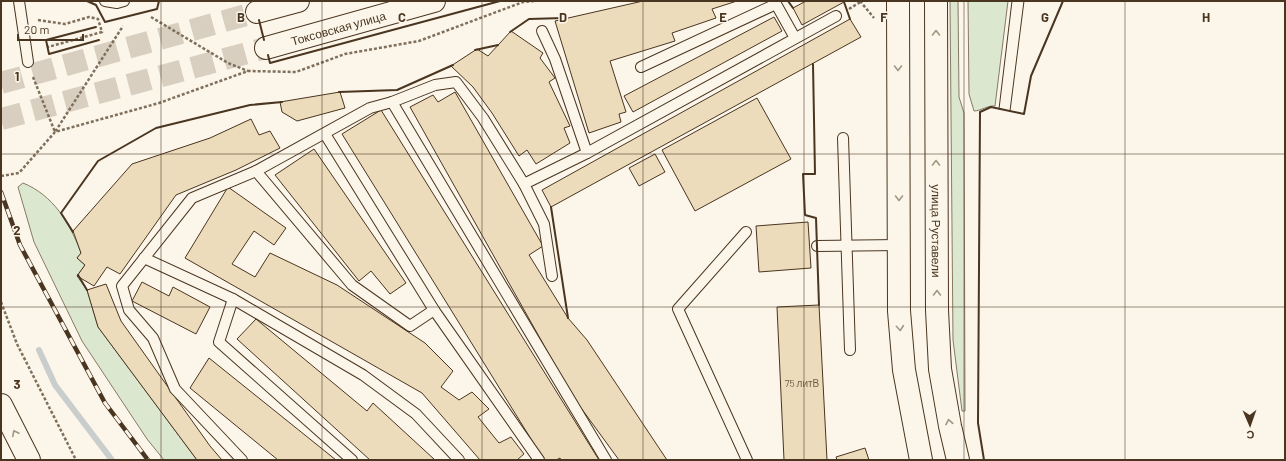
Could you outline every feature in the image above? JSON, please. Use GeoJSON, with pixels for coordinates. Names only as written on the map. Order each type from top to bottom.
{"type":"FeatureCollection","features":[{"type":"Feature","properties":{"kind":"main road"},"geometry":{"type":"LineString","coordinates":[[257,12],[298,1]]}},
{"type":"Feature","properties":{"kind":"main road","name":"Токсовская улица"},"geometry":{"type":"LineString","coordinates":[[266,48],[434,1]]}},
{"type":"Feature","properties":{"kind":"main road"},"geometry":{"type":"LineString","coordinates":[[898,1],[899,311],[904,370],[921,460]]}},
{"type":"Feature","properties":{"kind":"main road","name":"улица Руставели"},"geometry":{"type":"LineString","coordinates":[[936,1],[937,310],[940,369],[950,426],[958,460]]}},
{"type":"Feature","properties":{"kind":"main road"},"geometry":{"type":"LineString","coordinates":[[1,405],[29,460]]}},
{"type":"Feature","properties":{"kind":"lane"},"geometry":{"type":"LineString","coordinates":[[19,1],[28,62]]}},
{"type":"Feature","properties":{"kind":"lane"},"geometry":{"type":"LineString","coordinates":[[105,1],[116,4],[124,1]]}},
{"type":"Feature","properties":{"kind":"lane"},"geometry":{"type":"LineString","coordinates":[[641,67],[776,4],[795,38]]}},
{"type":"Feature","properties":{"kind":"lane"},"geometry":{"type":"LineString","coordinates":[[524,184],[588,153],[836,16]]}},
{"type":"Feature","properties":{"kind":"lane"},"geometry":{"type":"LineString","coordinates":[[542,31],[555,59],[588,153]]}},
{"type":"Feature","properties":{"kind":"lane"},"geometry":{"type":"LineString","coordinates":[[242,460],[174,388],[153,338],[128,310],[122,286],[192,198],[256,170],[325,134],[370,108],[392,102],[435,85],[456,82],[483,118],[524,184],[544,224],[552,276]]}},
{"type":"Feature","properties":{"kind":"lane"},"geometry":{"type":"LineString","coordinates":[[392,102],[606,460]]}},
{"type":"Feature","properties":{"kind":"lane"},"geometry":{"type":"LineString","coordinates":[[325,134],[434,310],[539,460]]}},
{"type":"Feature","properties":{"kind":"lane"},"geometry":{"type":"LineString","coordinates":[[843,138],[850,350]]}},
{"type":"Feature","properties":{"kind":"lane"},"geometry":{"type":"LineString","coordinates":[[256,170],[352,285],[410,326],[434,310]]}},
{"type":"Feature","properties":{"kind":"lane"},"geometry":{"type":"LineString","coordinates":[[746,232],[678,309],[747,460]]}},
{"type":"Feature","properties":{"kind":"lane"},"geometry":{"type":"LineString","coordinates":[[817,246],[899,245]]}},
{"type":"Feature","properties":{"kind":"lane"},"geometry":{"type":"LineString","coordinates":[[144,258],[233,299],[369,380],[416,414],[459,460]]}},
{"type":"Feature","properties":{"kind":"lane"},"geometry":{"type":"LineString","coordinates":[[233,299],[219,342],[352,460]]}},
{"type":"Feature","properties":{"kind":"path"},"geometry":{"type":"LineString","coordinates":[[55,132],[159,102],[248,71],[296,72],[345,54],[419,41],[523,2],[536,1]]}},
{"type":"Feature","properties":{"kind":"path"},"geometry":{"type":"LineString","coordinates":[[847,10],[861,1],[874,18]]}},
{"type":"Feature","properties":{"kind":"path"},"geometry":{"type":"LineString","coordinates":[[22,20],[44,20],[65,24],[90,17],[98,18],[102,32],[48,47]]}},
{"type":"Feature","properties":{"kind":"path"},"geometry":{"type":"LineString","coordinates":[[151,17],[228,63],[248,71]]}},
{"type":"Feature","properties":{"kind":"path"},"geometry":{"type":"LineString","coordinates":[[1,176],[19,173],[55,132],[124,26]]}},
{"type":"Feature","properties":{"kind":"path"},"geometry":{"type":"LineString","coordinates":[[28,62],[55,132]]}},
{"type":"Feature","properties":{"kind":"path"},"geometry":{"type":"LineString","coordinates":[[1,302],[17,344],[76,460]]}},
{"type":"Feature","properties":{"kind":"green space"},"geometry":{"type":"Polygon","coordinates":[[[950,1],[958,1],[959,97],[964,113],[965,411],[962,411],[953,340],[950,1]]]}},
{"type":"Feature","properties":{"kind":"green space"},"geometry":{"type":"Polygon","coordinates":[[[968,1],[1008,1],[995,106],[974,111],[969,94],[968,1]]]}},
{"type":"Feature","properties":{"kind":"green space"},"geometry":{"type":"Polygon","coordinates":[[[23,183],[34,188],[43,195],[52,203],[66,221],[81,253],[77,258],[85,265],[77,276],[87,290],[98,327],[197,460],[164,460],[147,439],[82,341],[34,242],[18,187],[23,183]]]}},
{"type":"Feature","properties":{"kind":"building"},"geometry":{"type":"Polygon","coordinates":[[[643,1],[737,1],[712,9],[716,18],[672,33],[675,41],[610,61],[626,112],[619,114],[621,122],[589,133],[555,21],[643,1]]]}},
{"type":"Feature","properties":{"kind":"building"},"geometry":{"type":"Polygon","coordinates":[[[806,1],[844,2],[802,25],[793,8],[806,1]]]}},
{"type":"Feature","properties":{"kind":"building"},"geometry":{"type":"Polygon","coordinates":[[[774,17],[782,31],[633,112],[624,96],[774,17]]]}},
{"type":"Feature","properties":{"kind":"building"},"geometry":{"type":"Polygon","coordinates":[[[850,19],[861,37],[551,207],[542,190],[850,19]]]}},
{"type":"Feature","properties":{"kind":"building"},"geometry":{"type":"Polygon","coordinates":[[[511,31],[543,53],[540,58],[555,78],[549,82],[570,126],[564,128],[570,143],[536,164],[527,150],[519,156],[492,113],[473,87],[451,66],[477,49],[488,56],[511,31]]]}},
{"type":"Feature","properties":{"kind":"building"},"geometry":{"type":"Polygon","coordinates":[[[340,92],[345,108],[297,121],[282,112],[280,102],[340,92]]]}},
{"type":"Feature","properties":{"kind":"building"},"geometry":{"type":"Polygon","coordinates":[[[455,92],[543,246],[529,255],[568,318],[587,340],[667,460],[619,460],[573,397],[410,107],[433,95],[438,102],[455,92]]]}},
{"type":"Feature","properties":{"kind":"building"},"geometry":{"type":"Polygon","coordinates":[[[757,98],[791,159],[695,211],[662,150],[757,98]]]}},
{"type":"Feature","properties":{"kind":"building"},"geometry":{"type":"Polygon","coordinates":[[[381,110],[599,460],[561,460],[560,458],[556,460],[544,460],[342,134],[381,110]]]}},
{"type":"Feature","properties":{"kind":"building"},"geometry":{"type":"Polygon","coordinates":[[[251,119],[259,135],[270,131],[280,148],[236,170],[176,195],[120,274],[107,267],[94,286],[77,276],[85,265],[77,258],[81,253],[73,231],[132,164],[210,138],[251,119]]]}},
{"type":"Feature","properties":{"kind":"building"},"geometry":{"type":"Polygon","coordinates":[[[314,149],[406,283],[390,294],[371,271],[359,281],[275,175],[314,149]]]}},
{"type":"Feature","properties":{"kind":"building"},"geometry":{"type":"Polygon","coordinates":[[[655,154],[665,172],[639,186],[629,168],[655,154]]]}},
{"type":"Feature","properties":{"kind":"building"},"geometry":{"type":"Polygon","coordinates":[[[228,187],[286,228],[274,245],[254,231],[232,264],[255,277],[270,253],[337,285],[425,343],[453,371],[441,387],[459,400],[472,392],[489,409],[478,417],[499,443],[511,437],[524,454],[517,460],[480,460],[422,393],[185,258],[228,187]]]}},
{"type":"Feature","properties":{"kind":"building"},"geometry":{"type":"Polygon","coordinates":[[[808,222],[811,268],[759,272],[756,226],[808,222]]]}},
{"type":"Feature","properties":{"kind":"building"},"geometry":{"type":"Polygon","coordinates":[[[142,282],[169,296],[173,287],[210,307],[196,334],[132,301],[142,282]]]}},
{"type":"Feature","properties":{"kind":"building"},"geometry":{"type":"Polygon","coordinates":[[[106,284],[121,321],[210,446],[222,460],[197,460],[98,327],[87,290],[106,284]]]}},
{"type":"Feature","properties":{"kind":"building"},"geometry":{"type":"Polygon","coordinates":[[[819,305],[827,460],[784,460],[777,307],[819,305]]]}},
{"type":"Feature","properties":{"kind":"building"},"geometry":{"type":"Polygon","coordinates":[[[256,319],[367,411],[373,403],[435,460],[370,460],[237,339],[256,319]]]}},
{"type":"Feature","properties":{"kind":"building"},"geometry":{"type":"Polygon","coordinates":[[[209,358],[336,460],[278,460],[190,388],[209,358]]]}},
{"type":"Feature","properties":{"kind":"building"},"geometry":{"type":"Polygon","coordinates":[[[865,448],[869,460],[837,460],[836,457],[865,448]]]}},
{"type":"Feature","properties":{"kind":"waterway"},"geometry":{"type":"LineString","coordinates":[[39,350],[55,385],[112,460]]}},
{"type":"Feature","properties":{"kind":"tunnel"},"geometry":{"type":"LineString","coordinates":[[1,83],[257,12]]}},
{"type":"Feature","properties":{"kind":"tunnel"},"geometry":{"type":"LineString","coordinates":[[1,119],[266,48]]}},
{"type":"Feature","properties":{"kind":"tram line"},"geometry":{"type":"LineString","coordinates":[[999,109],[1012,1]]}},
{"type":"Feature","properties":{"kind":"tram line"},"geometry":{"type":"LineString","coordinates":[[1010,111],[1024,1]]}},
{"type":"Feature","properties":{"kind":"railway"},"geometry":{"type":"LineString","coordinates":[[1,192],[20,245],[105,403],[148,460]]}},
{"type":"Feature","properties":{"kind":"wall"},"geometry":{"type":"LineString","coordinates":[[87,1],[96,5],[105,22],[157,9],[159,1]]}},
{"type":"Feature","properties":{"kind":"wall"},"geometry":{"type":"LineString","coordinates":[[268,55],[270,63],[500,1]]}},
{"type":"Feature","properties":{"kind":"wall"},"geometry":{"type":"LineString","coordinates":[[788,1],[793,8]]}},
{"type":"Feature","properties":{"kind":"wall"},"geometry":{"type":"LineString","coordinates":[[984,460],[978,423],[980,112],[991,107],[1024,114],[1031,76],[1063,1]]}},
{"type":"Feature","properties":{"kind":"wall"},"geometry":{"type":"LineString","coordinates":[[844,2],[850,19]]}},
{"type":"Feature","properties":{"kind":"wall"},"geometry":{"type":"LineString","coordinates":[[510,32],[529,19],[564,18]]}},
{"type":"Feature","properties":{"kind":"wall"},"geometry":{"type":"LineString","coordinates":[[259,20],[264,40]]}},
{"type":"Feature","properties":{"kind":"wall"},"geometry":{"type":"LineString","coordinates":[[96,27],[46,40],[49,54],[99,40]]}},
{"type":"Feature","properties":{"kind":"wall"},"geometry":{"type":"LineString","coordinates":[[475,50],[498,45]]}},
{"type":"Feature","properties":{"kind":"wall"},"geometry":{"type":"LineString","coordinates":[[813,64],[815,174],[803,174],[805,215],[816,218],[819,305]]}},
{"type":"Feature","properties":{"kind":"wall"},"geometry":{"type":"LineString","coordinates":[[339,92],[397,90],[453,65]]}},
{"type":"Feature","properties":{"kind":"wall"},"geometry":{"type":"LineString","coordinates":[[73,232],[61,213],[98,161],[156,128],[250,105],[282,102]]}},
{"type":"Feature","properties":{"kind":"wall"},"geometry":{"type":"LineString","coordinates":[[551,207],[568,318]]}},
{"type":"Feature","properties":{"kind":"wall"},"geometry":{"type":"LineString","coordinates":[[78,275],[87,290]]}}]}
